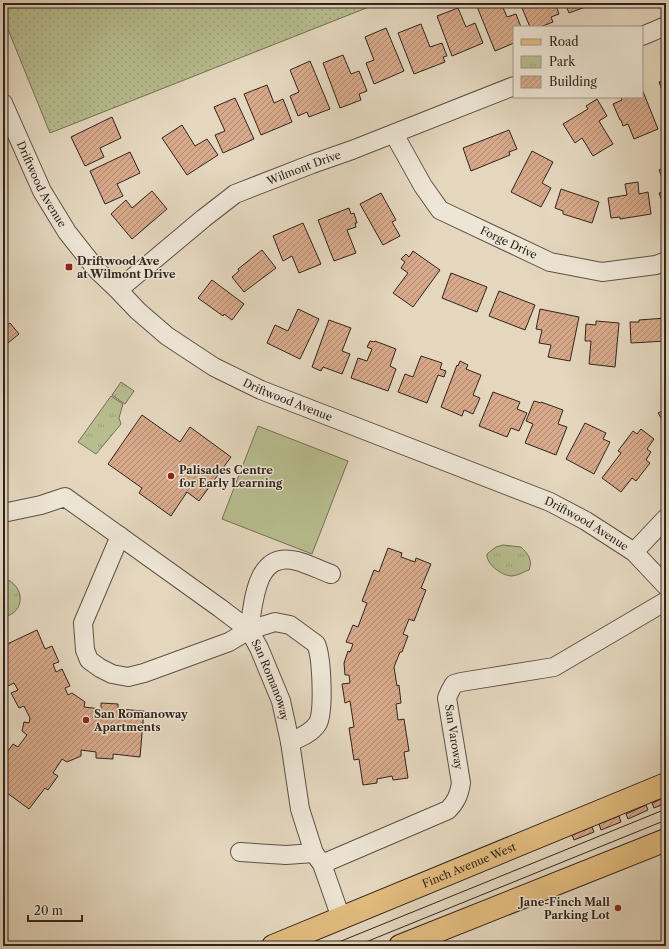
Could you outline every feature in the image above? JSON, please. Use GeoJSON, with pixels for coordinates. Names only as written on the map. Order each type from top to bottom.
{"type":"FeatureCollection","features":[{"type":"Feature","properties":{"kind":"main road","name":"Finch Avenue West"},"geometry":{"type":"LineString","coordinates":[[273,946],[666,784]]}},
{"type":"Feature","properties":{"kind":"main road"},"geometry":{"type":"LineString","coordinates":[[400,946],[666,840]]}},
{"type":"Feature","properties":{"kind":"street"},"geometry":{"type":"LineString","coordinates":[[643,36],[666,26]]}},
{"type":"Feature","properties":{"kind":"street","name":"Wilmont Drive"},"geometry":{"type":"LineString","coordinates":[[118,290],[235,194],[394,134],[513,86]]}},
{"type":"Feature","properties":{"kind":"street","name":"Driftwood Avenue"},"geometry":{"type":"LineString","coordinates":[[3,103],[36,181],[67,232],[97,270],[138,311],[167,336],[214,367],[260,390],[550,502],[586,521],[634,552],[666,586]]}},
{"type":"Feature","properties":{"kind":"street","name":"Forge Drive"},"geometry":{"type":"LineString","coordinates":[[394,134],[423,186],[440,210],[550,262],[602,272],[656,266],[666,261]]}},
{"type":"Feature","properties":{"kind":"street","name":"San Romanoway"},"geometry":{"type":"LineString","coordinates":[[3,513],[41,505],[65,496],[249,630],[259,648],[281,701],[290,742],[300,808],[341,918]]}},
{"type":"Feature","properties":{"kind":"street"},"geometry":{"type":"LineString","coordinates":[[634,552],[666,518]]}},
{"type":"Feature","properties":{"kind":"street"},"geometry":{"type":"LineString","coordinates":[[120,536],[83,623],[85,650],[89,660],[112,674],[128,677],[144,673],[229,642],[249,630],[275,622],[290,625],[313,641],[318,647],[321,682],[320,716],[318,723],[308,734],[290,742]]}},
{"type":"Feature","properties":{"kind":"street"},"geometry":{"type":"LineString","coordinates":[[249,630],[258,582],[263,571],[272,564],[283,560],[296,561],[331,574]]}},
{"type":"Feature","properties":{"kind":"street","name":"San Varoway"},"geometry":{"type":"LineString","coordinates":[[318,858],[448,810],[454,803],[459,795],[461,783],[447,698],[454,684],[469,680],[554,667],[666,601]]}},
{"type":"Feature","properties":{"kind":"street"},"geometry":{"type":"LineString","coordinates":[[240,852],[318,858]]}},
{"type":"Feature","properties":{"kind":"green space"},"geometry":{"type":"Polygon","coordinates":[[[3,3],[379,3],[50,133],[3,17],[3,3]]]}},
{"type":"Feature","properties":{"kind":"green space"},"geometry":{"type":"Polygon","coordinates":[[[121,382],[134,391],[125,404],[112,395],[121,382]]]}},
{"type":"Feature","properties":{"kind":"green space"},"geometry":{"type":"Polygon","coordinates":[[[111,396],[123,404],[119,418],[121,424],[96,454],[78,442],[111,396]]]}},
{"type":"Feature","properties":{"kind":"green space"},"geometry":{"type":"Polygon","coordinates":[[[258,426],[348,461],[312,554],[222,519],[258,426]]]}},
{"type":"Feature","properties":{"kind":"green space"},"geometry":{"type":"Polygon","coordinates":[[[503,545],[521,547],[529,557],[529,570],[518,575],[511,576],[503,574],[495,568],[489,562],[487,554],[496,547],[503,545]]]}},
{"type":"Feature","properties":{"kind":"green space"},"geometry":{"type":"Polygon","coordinates":[[[3,578],[16,586],[20,598],[16,610],[3,617],[3,578]]]}},
{"type":"Feature","properties":{"kind":"building"},"geometry":{"type":"Polygon","coordinates":[[[501,3],[507,17],[516,14],[521,26],[513,26],[513,43],[495,51],[476,4],[501,3]]]}},
{"type":"Feature","properties":{"kind":"building"},"geometry":{"type":"Polygon","coordinates":[[[520,3],[555,3],[559,14],[551,17],[553,22],[543,26],[530,26],[520,3]]]}},
{"type":"Feature","properties":{"kind":"building"},"geometry":{"type":"Polygon","coordinates":[[[565,3],[596,3],[569,13],[565,3]]]}},
{"type":"Feature","properties":{"kind":"building"},"geometry":{"type":"Polygon","coordinates":[[[458,8],[466,27],[475,23],[483,43],[452,56],[437,16],[458,8]]]}},
{"type":"Feature","properties":{"kind":"building"},"geometry":{"type":"Polygon","coordinates":[[[421,24],[430,47],[442,43],[447,56],[443,57],[445,62],[414,74],[398,33],[421,24]]]}},
{"type":"Feature","properties":{"kind":"building"},"geometry":{"type":"Polygon","coordinates":[[[386,28],[404,71],[374,84],[366,63],[374,60],[365,37],[386,28]]]}},
{"type":"Feature","properties":{"kind":"building"},"geometry":{"type":"Polygon","coordinates":[[[343,55],[351,74],[359,71],[367,91],[359,94],[361,100],[340,108],[323,63],[343,55]]]}},
{"type":"Feature","properties":{"kind":"building"},"geometry":{"type":"Polygon","coordinates":[[[310,61],[330,109],[309,117],[307,112],[298,116],[290,96],[299,92],[290,70],[310,61]]]}},
{"type":"Feature","properties":{"kind":"building"},"geometry":{"type":"Polygon","coordinates":[[[666,80],[666,101],[659,82],[666,80]]]}},
{"type":"Feature","properties":{"kind":"building"},"geometry":{"type":"Polygon","coordinates":[[[267,85],[274,103],[283,99],[292,122],[261,135],[244,94],[267,85]]]}},
{"type":"Feature","properties":{"kind":"building"},"geometry":{"type":"Polygon","coordinates":[[[643,92],[658,129],[634,139],[628,124],[623,126],[613,104],[622,100],[621,98],[643,98],[643,92]]]}},
{"type":"Feature","properties":{"kind":"building"},"geometry":{"type":"Polygon","coordinates":[[[235,98],[254,139],[223,153],[215,135],[225,131],[214,107],[235,98]]]}},
{"type":"Feature","properties":{"kind":"building"},"geometry":{"type":"Polygon","coordinates":[[[597,99],[607,116],[599,121],[613,144],[593,156],[582,138],[575,143],[563,124],[588,109],[586,106],[597,99]]]}},
{"type":"Feature","properties":{"kind":"building"},"geometry":{"type":"Polygon","coordinates":[[[112,117],[121,138],[100,148],[104,157],[85,166],[71,137],[112,117]]]}},
{"type":"Feature","properties":{"kind":"building"},"geometry":{"type":"Polygon","coordinates":[[[182,125],[195,146],[207,139],[218,155],[187,175],[162,138],[182,125]]]}},
{"type":"Feature","properties":{"kind":"building"},"geometry":{"type":"Polygon","coordinates":[[[509,130],[517,149],[509,152],[510,155],[471,171],[463,148],[509,130]]]}},
{"type":"Feature","properties":{"kind":"building"},"geometry":{"type":"Polygon","coordinates":[[[532,151],[553,162],[542,183],[551,188],[541,207],[511,192],[532,151]]]}},
{"type":"Feature","properties":{"kind":"building"},"geometry":{"type":"Polygon","coordinates":[[[130,152],[140,173],[117,184],[123,196],[105,204],[90,171],[130,152]]]}},
{"type":"Feature","properties":{"kind":"building"},"geometry":{"type":"Polygon","coordinates":[[[666,167],[666,187],[659,170],[666,167]]]}},
{"type":"Feature","properties":{"kind":"building"},"geometry":{"type":"Polygon","coordinates":[[[638,182],[639,194],[648,192],[651,214],[620,219],[620,217],[611,218],[608,198],[627,195],[625,184],[638,182]]]}},
{"type":"Feature","properties":{"kind":"building"},"geometry":{"type":"Polygon","coordinates":[[[561,189],[599,202],[592,223],[563,214],[563,211],[555,208],[561,189]]]}},
{"type":"Feature","properties":{"kind":"building"},"geometry":{"type":"Polygon","coordinates":[[[152,191],[167,209],[132,239],[111,214],[126,200],[132,208],[152,191]]]}},
{"type":"Feature","properties":{"kind":"building"},"geometry":{"type":"Polygon","coordinates":[[[666,191],[666,212],[659,193],[666,191]]]}},
{"type":"Feature","properties":{"kind":"building"},"geometry":{"type":"Polygon","coordinates":[[[381,193],[396,220],[392,222],[400,236],[383,245],[360,204],[381,193]]]}},
{"type":"Feature","properties":{"kind":"building"},"geometry":{"type":"Polygon","coordinates":[[[349,208],[351,214],[354,213],[357,223],[355,223],[356,227],[347,230],[356,253],[334,261],[318,220],[349,208]]]}},
{"type":"Feature","properties":{"kind":"building"},"geometry":{"type":"Polygon","coordinates":[[[303,223],[321,264],[299,273],[292,256],[283,261],[273,236],[303,223]]]}},
{"type":"Feature","properties":{"kind":"building"},"geometry":{"type":"Polygon","coordinates":[[[262,250],[276,268],[244,292],[232,277],[239,271],[238,269],[262,250]]]}},
{"type":"Feature","properties":{"kind":"building"},"geometry":{"type":"Polygon","coordinates":[[[413,251],[440,270],[413,307],[393,293],[408,273],[401,268],[405,262],[401,259],[406,254],[409,257],[413,251]]]}},
{"type":"Feature","properties":{"kind":"building"},"geometry":{"type":"Polygon","coordinates":[[[451,273],[487,287],[477,312],[442,298],[451,273]]]}},
{"type":"Feature","properties":{"kind":"building"},"geometry":{"type":"Polygon","coordinates":[[[212,280],[244,304],[232,320],[224,314],[223,316],[198,298],[212,280]]]}},
{"type":"Feature","properties":{"kind":"building"},"geometry":{"type":"Polygon","coordinates":[[[499,291],[535,305],[525,330],[489,316],[499,291]]]}},
{"type":"Feature","properties":{"kind":"building"},"geometry":{"type":"Polygon","coordinates":[[[298,309],[319,319],[300,359],[267,343],[275,325],[288,331],[298,309]]]}},
{"type":"Feature","properties":{"kind":"building"},"geometry":{"type":"Polygon","coordinates":[[[540,309],[579,317],[570,361],[548,357],[551,345],[539,343],[542,330],[536,329],[540,309]]]}},
{"type":"Feature","properties":{"kind":"building"},"geometry":{"type":"Polygon","coordinates":[[[666,318],[666,341],[631,343],[630,322],[666,318]]]}},
{"type":"Feature","properties":{"kind":"building"},"geometry":{"type":"Polygon","coordinates":[[[3,320],[7,325],[10,323],[19,334],[3,347],[3,320]]]}},
{"type":"Feature","properties":{"kind":"building"},"geometry":{"type":"Polygon","coordinates":[[[329,320],[351,328],[342,351],[350,354],[342,374],[323,367],[321,371],[312,367],[329,320]]]}},
{"type":"Feature","properties":{"kind":"building"},"geometry":{"type":"Polygon","coordinates":[[[596,321],[619,323],[615,367],[589,364],[591,341],[585,341],[586,324],[596,325],[596,321]]]}},
{"type":"Feature","properties":{"kind":"building"},"geometry":{"type":"Polygon","coordinates":[[[370,341],[375,341],[396,349],[390,366],[396,369],[388,391],[351,378],[358,358],[367,361],[372,349],[367,347],[370,341]]]}},
{"type":"Feature","properties":{"kind":"building"},"geometry":{"type":"Polygon","coordinates":[[[421,356],[442,363],[440,369],[446,371],[444,377],[438,375],[427,403],[398,392],[405,374],[413,377],[421,356]]]}},
{"type":"Feature","properties":{"kind":"building"},"geometry":{"type":"Polygon","coordinates":[[[460,361],[468,365],[466,369],[481,375],[473,395],[480,398],[473,414],[464,410],[462,416],[441,407],[457,365],[458,366],[460,361]]]}},
{"type":"Feature","properties":{"kind":"building"},"geometry":{"type":"Polygon","coordinates":[[[493,392],[520,402],[517,409],[527,413],[519,431],[511,428],[507,437],[479,426],[493,392]]]}},
{"type":"Feature","properties":{"kind":"building"},"geometry":{"type":"Polygon","coordinates":[[[534,401],[563,410],[558,424],[567,427],[556,455],[525,443],[533,424],[526,421],[534,401]]]}},
{"type":"Feature","properties":{"kind":"building"},"geometry":{"type":"Polygon","coordinates":[[[666,409],[666,426],[658,413],[666,409]]]}},
{"type":"Feature","properties":{"kind":"building","name":"Palisades Centre for Early Learning"},"geometry":{"type":"Polygon","coordinates":[[[142,415],[180,442],[190,427],[231,457],[199,501],[187,492],[171,516],[139,493],[142,488],[108,464],[142,415]]]}},
{"type":"Feature","properties":{"kind":"building"},"geometry":{"type":"Polygon","coordinates":[[[585,423],[606,433],[603,439],[610,442],[594,474],[566,459],[585,423]]]}},
{"type":"Feature","properties":{"kind":"building"},"geometry":{"type":"Polygon","coordinates":[[[641,429],[654,439],[647,449],[651,452],[646,460],[650,463],[636,481],[632,478],[621,492],[602,478],[621,453],[618,451],[633,431],[637,434],[641,429]]]}},
{"type":"Feature","properties":{"kind":"building"},"geometry":{"type":"Polygon","coordinates":[[[388,548],[402,553],[401,557],[415,562],[416,558],[431,564],[421,588],[426,590],[414,621],[409,619],[403,634],[408,636],[394,667],[397,686],[399,685],[401,703],[396,704],[398,720],[404,719],[409,751],[404,752],[408,778],[393,780],[392,776],[377,779],[377,783],[363,785],[359,759],[354,760],[349,728],[354,727],[350,701],[345,703],[342,684],[350,683],[349,675],[345,675],[344,663],[348,651],[350,652],[353,644],[346,642],[353,625],[358,627],[367,603],[362,601],[374,570],[379,572],[388,548]]]}},
{"type":"Feature","properties":{"kind":"building","name":"San Romanoway Apartments"},"geometry":{"type":"Polygon","coordinates":[[[37,630],[45,649],[52,646],[59,662],[53,664],[56,672],[62,669],[70,686],[65,688],[68,695],[72,693],[85,702],[84,707],[101,709],[101,703],[118,704],[118,709],[144,711],[140,757],[113,754],[113,759],[96,758],[96,752],[81,750],[81,756],[67,762],[62,759],[53,773],[58,776],[48,790],[45,788],[29,809],[3,790],[3,766],[7,761],[3,758],[13,744],[18,747],[27,735],[22,731],[24,722],[29,723],[30,718],[24,706],[19,708],[11,693],[18,690],[14,683],[8,686],[3,674],[3,669],[6,667],[3,659],[3,646],[37,630]]]}},
{"type":"Feature","properties":{"kind":"building"},"geometry":{"type":"Polygon","coordinates":[[[666,797],[666,803],[654,808],[652,803],[666,797]]]}},
{"type":"Feature","properties":{"kind":"building"},"geometry":{"type":"Polygon","coordinates":[[[646,805],[648,810],[628,819],[626,814],[646,805]]]}},
{"type":"Feature","properties":{"kind":"building"},"geometry":{"type":"Polygon","coordinates":[[[619,816],[621,822],[601,830],[599,824],[619,816]]]}},
{"type":"Feature","properties":{"kind":"building"},"geometry":{"type":"Polygon","coordinates":[[[592,827],[594,832],[574,840],[572,835],[592,827]]]}},
{"type":"Feature","properties":{"kind":"tram line"},"geometry":{"type":"LineString","coordinates":[[329,946],[666,809]]}},
{"type":"Feature","properties":{"kind":"tram line"},"geometry":{"type":"LineString","coordinates":[[356,946],[666,820]]}},
{"type":"Feature","properties":{"kind":"place","name":"Driftwood Ave at Wilmont Drive"},"geometry":{"type":"Point","coordinates":[69,267]}},
{"type":"Feature","properties":{"kind":"place","name":"Palisades Centre for Early Learning"},"geometry":{"type":"Point","coordinates":[171,476]}},
{"type":"Feature","properties":{"kind":"place","name":"San Romanoway Apartments"},"geometry":{"type":"Point","coordinates":[86,720]}},
{"type":"Feature","properties":{"kind":"place","name":"Jane-Finch Mall Parking Lot"},"geometry":{"type":"Point","coordinates":[618,908]}}]}
